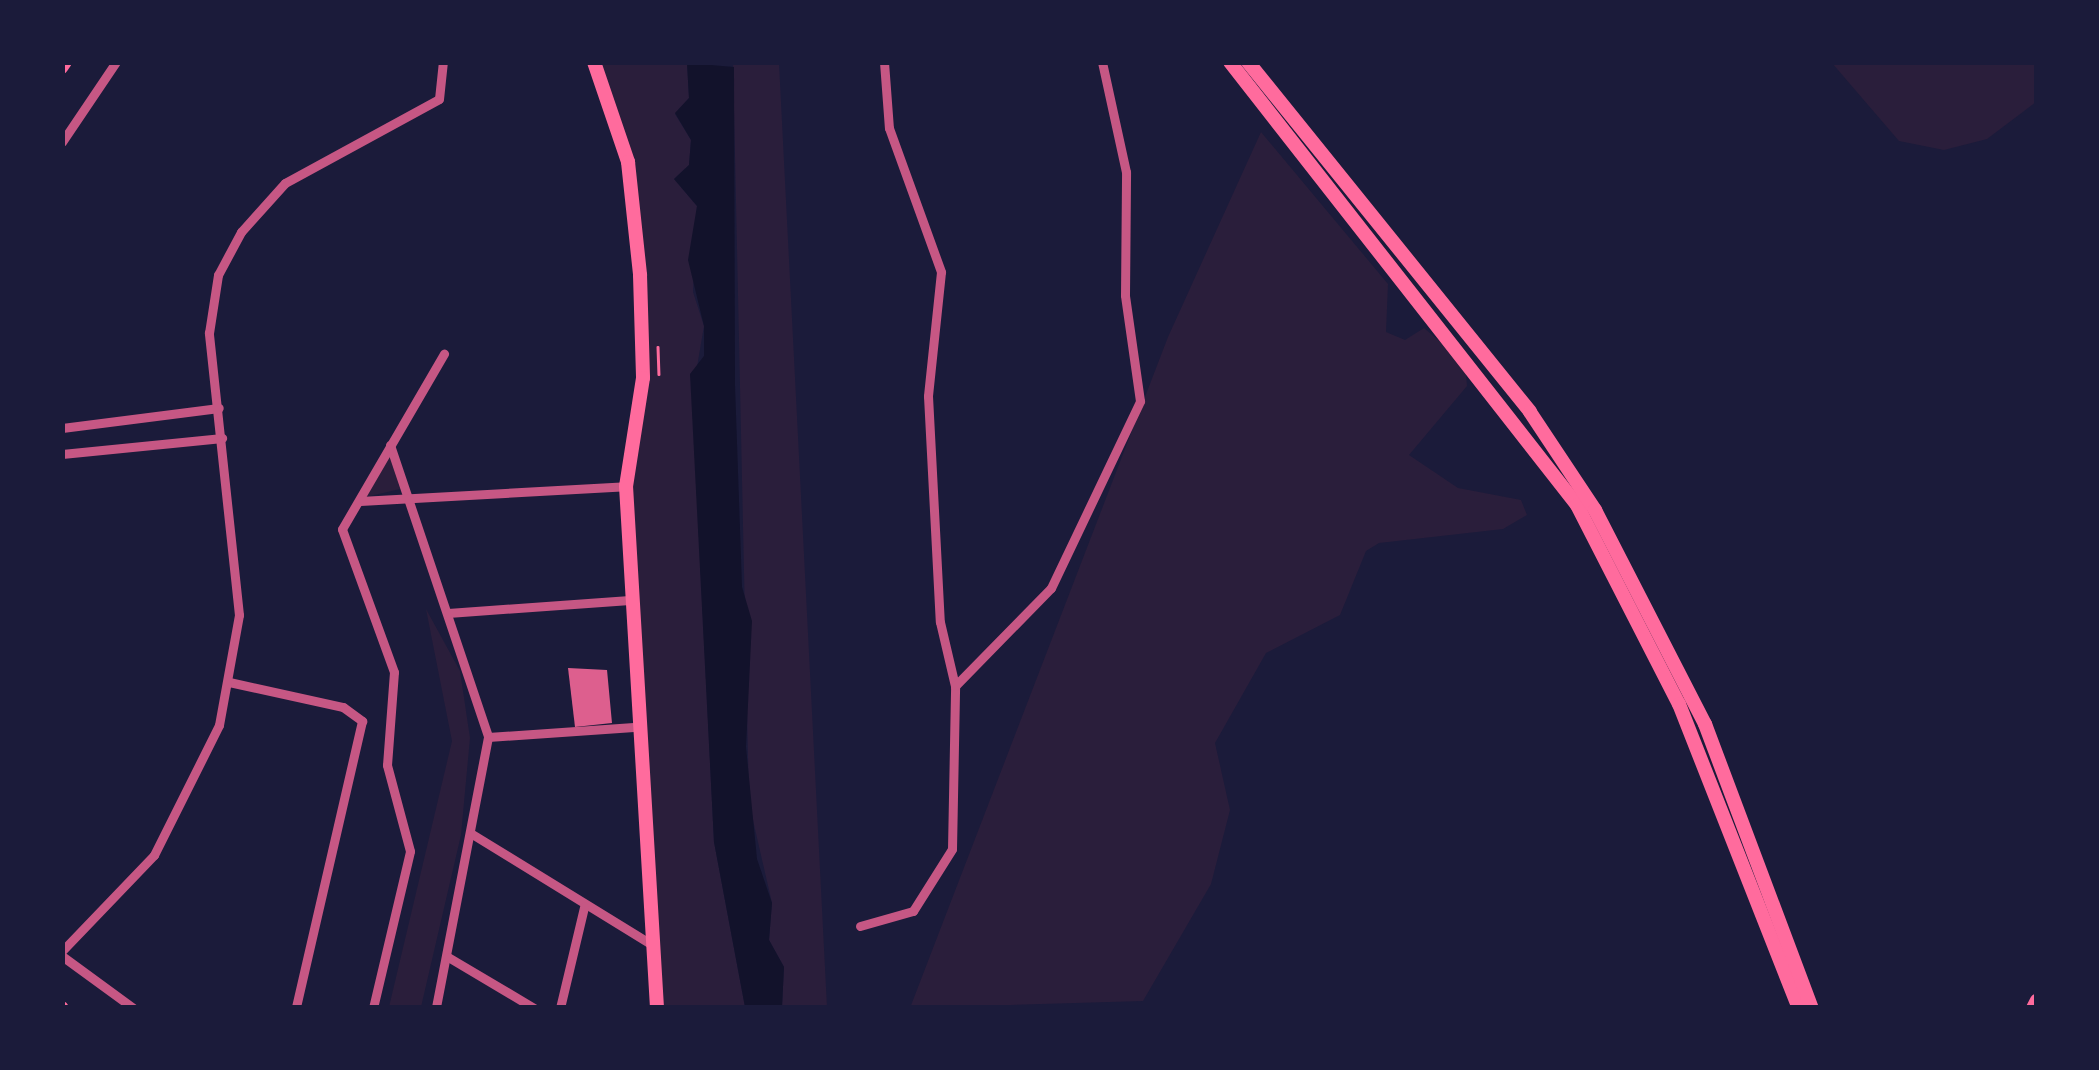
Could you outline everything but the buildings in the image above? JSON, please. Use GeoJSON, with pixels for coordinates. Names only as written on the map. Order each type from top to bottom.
{"type":"FeatureCollection","features":[{"type":"Feature","properties":{"kind":"main road"},"geometry":{"type":"LineString","coordinates":[[594,62],[628,162],[640,275],[643,378],[626,486],[634,727],[658,1008]]}},
{"type":"Feature","properties":{"kind":"main road"},"geometry":{"type":"LineString","coordinates":[[1230,62],[1577,505],[1679,704],[1799,1008]]}},
{"type":"Feature","properties":{"kind":"main road"},"geometry":{"type":"LineString","coordinates":[[1248,62],[1530,412],[1595,510],[1705,724],[1812,1008]]}},
{"type":"Feature","properties":{"kind":"main road"},"geometry":{"type":"LineString","coordinates":[[2032,1008],[2036,1000]]}},
{"type":"Feature","properties":{"kind":"street"},"geometry":{"type":"LineString","coordinates":[[62,142],[116,62]]}},
{"type":"Feature","properties":{"kind":"street"},"geometry":{"type":"LineString","coordinates":[[132,1008],[62,954],[172,828],[208,760],[228,682],[238,615],[210,313],[241,232],[311,163],[427,110],[442,90],[443,62]]}},
{"type":"Feature","properties":{"kind":"street"},"geometry":{"type":"LineString","coordinates":[[860,926],[912,911],[952,849],[956,686],[940,622],[928,396],[941,272],[889,128],[884,62]]}},
{"type":"Feature","properties":{"kind":"street"},"geometry":{"type":"LineString","coordinates":[[956,686],[1051,588],[1140,401],[1125,294],[1126,172],[1102,62]]}},
{"type":"Feature","properties":{"kind":"street"},"geometry":{"type":"LineString","coordinates":[[373,1008],[410,851],[387,765],[394,672],[342,539],[390,445],[444,354]]}},
{"type":"Feature","properties":{"kind":"street"},"geometry":{"type":"LineString","coordinates":[[62,428],[218,408]]}},
{"type":"Feature","properties":{"kind":"street"},"geometry":{"type":"LineString","coordinates":[[62,454],[222,438]]}},
{"type":"Feature","properties":{"kind":"street"},"geometry":{"type":"LineString","coordinates":[[390,445],[412,498],[488,737],[436,1008]]}},
{"type":"Feature","properties":{"kind":"street"},"geometry":{"type":"LineString","coordinates":[[360,501],[626,486]]}},
{"type":"Feature","properties":{"kind":"street"},"geometry":{"type":"LineString","coordinates":[[448,613],[630,600]]}},
{"type":"Feature","properties":{"kind":"street"},"geometry":{"type":"LineString","coordinates":[[228,682],[343,707],[362,721],[296,1008]]}},
{"type":"Feature","properties":{"kind":"street"},"geometry":{"type":"LineString","coordinates":[[488,737],[634,727]]}},
{"type":"Feature","properties":{"kind":"street"},"geometry":{"type":"LineString","coordinates":[[472,834],[584,907],[654,946]]}},
{"type":"Feature","properties":{"kind":"street"},"geometry":{"type":"LineString","coordinates":[[560,1008],[584,907]]}},
{"type":"Feature","properties":{"kind":"street"},"geometry":{"type":"LineString","coordinates":[[448,957],[534,1008]]}},
{"type":"Feature","properties":{"kind":"path"},"geometry":{"type":"LineString","coordinates":[[656,330],[656,386]]}},
{"type":"Feature","properties":{"kind":"shaded area"},"geometry":{"type":"Polygon","coordinates":[[[594,63],[687,63],[689,98],[675,114],[691,140],[689,165],[674,179],[697,206],[693,292],[704,326],[692,396],[714,842],[745,1007],[658,1007],[626,486],[641,396],[628,162],[594,63]]]}},
{"type":"Feature","properties":{"kind":"shaded area"},"geometry":{"type":"Polygon","coordinates":[[[687,63],[734,67],[735,385],[742,587],[752,621],[746,747],[757,859],[772,903],[769,940],[784,967],[782,1007],[745,1007],[714,842],[690,374],[704,356],[704,326],[688,260],[697,206],[674,179],[689,165],[691,140],[675,113],[689,98],[687,63]]]}},
{"type":"Feature","properties":{"kind":"shaded area"},"geometry":{"type":"Polygon","coordinates":[[[733,63],[779,63],[827,1007],[782,1007],[784,967],[769,940],[772,903],[749,803],[733,63]]]}},
{"type":"Feature","properties":{"kind":"shaded area"},"geometry":{"type":"Polygon","coordinates":[[[1832,63],[2036,63],[2036,102],[1987,139],[1944,150],[1899,141],[1832,63]]]}},
{"type":"Feature","properties":{"kind":"shaded area"},"geometry":{"type":"Polygon","coordinates":[[[1261,132],[1388,284],[1386,332],[1405,340],[1424,328],[1465,363],[1467,386],[1409,455],[1458,488],[1521,500],[1527,515],[1503,529],[1379,543],[1366,551],[1340,615],[1266,653],[1215,743],[1230,810],[1211,884],[1143,1001],[910,1008],[1168,337],[1261,132]]]}},
{"type":"Feature","properties":{"kind":"shaded area"},"geometry":{"type":"Polygon","coordinates":[[[390,452],[400,489],[366,497],[390,452]]]}},
{"type":"Feature","properties":{"kind":"shaded area"},"geometry":{"type":"Polygon","coordinates":[[[426,609],[460,671],[470,738],[461,835],[421,1007],[389,1007],[452,741],[426,609]]]}}]}
